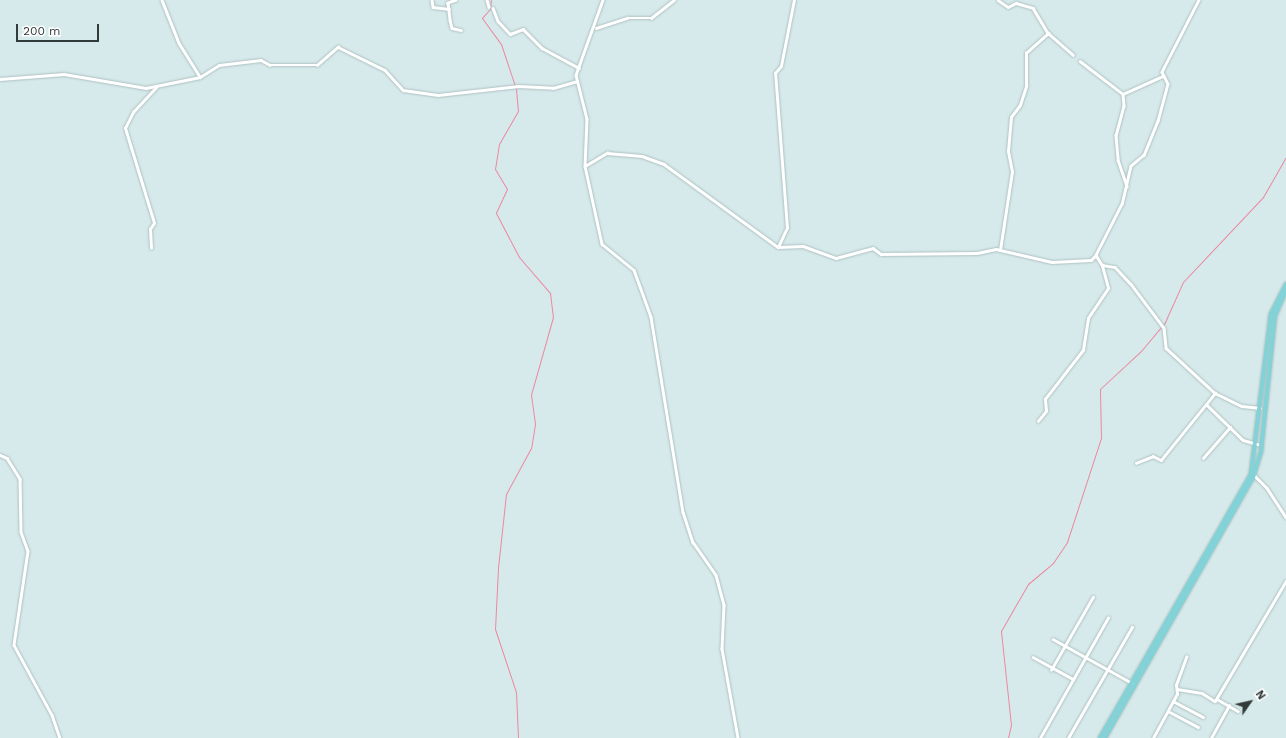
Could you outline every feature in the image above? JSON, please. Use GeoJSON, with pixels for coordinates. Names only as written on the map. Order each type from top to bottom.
{"type":"FeatureCollection","features":[{"type":"Feature","properties":{"kind":"main road"},"geometry":{"type":"LineString","coordinates":[[1100,738],[1243,490],[1257,444],[1271,314],[1286,285]]}},
{"type":"Feature","properties":{"kind":"main road"},"geometry":{"type":"LineString","coordinates":[[1105,738],[1254,475],[1261,451],[1275,316],[1286,290]]}},
{"type":"Feature","properties":{"kind":"street"},"geometry":{"type":"LineString","coordinates":[[162,0],[179,43],[200,76]]}},
{"type":"Feature","properties":{"kind":"street"},"geometry":{"type":"LineString","coordinates":[[432,0],[433,8],[449,9]]}},
{"type":"Feature","properties":{"kind":"street"},"geometry":{"type":"LineString","coordinates":[[456,0],[448,3],[452,28],[461,30]]}},
{"type":"Feature","properties":{"kind":"street"},"geometry":{"type":"LineString","coordinates":[[487,0],[489,7]]}},
{"type":"Feature","properties":{"kind":"street"},"geometry":{"type":"LineString","coordinates":[[603,0],[595,28],[579,68],[577,81],[587,119],[585,166],[602,244],[634,270],[651,317],[683,512],[693,542],[716,575],[724,605],[722,649],[738,738]]}},
{"type":"Feature","properties":{"kind":"street"},"geometry":{"type":"LineString","coordinates":[[595,28],[610,21],[651,18],[674,0]]}},
{"type":"Feature","properties":{"kind":"street"},"geometry":{"type":"LineString","coordinates":[[778,247],[787,228],[775,73],[781,66],[794,0]]}},
{"type":"Feature","properties":{"kind":"street"},"geometry":{"type":"LineString","coordinates":[[998,0],[1008,7],[1016,3],[1033,8],[1048,33],[1073,55]]}},
{"type":"Feature","properties":{"kind":"street"},"geometry":{"type":"LineString","coordinates":[[585,166],[607,154],[642,156],[664,164],[778,247],[803,246],[836,258],[873,248],[881,254],[1000,250],[1052,262],[1091,260],[1096,255],[1122,204],[1131,166],[1144,156],[1158,121],[1168,84],[1162,72],[1199,0]]}},
{"type":"Feature","properties":{"kind":"street"},"geometry":{"type":"LineString","coordinates":[[494,8],[498,21],[510,34],[523,29],[542,48],[579,68]]}},
{"type":"Feature","properties":{"kind":"street"},"geometry":{"type":"LineString","coordinates":[[1000,250],[1012,172],[1008,151],[1011,117],[1020,105],[1026,86],[1026,53],[1048,33]]}},
{"type":"Feature","properties":{"kind":"street"},"geometry":{"type":"LineString","coordinates":[[0,79],[64,74],[156,87],[200,76],[219,65],[261,60],[270,65],[317,65],[338,47],[385,70],[403,90],[438,95],[516,87],[554,88],[577,81]]}},
{"type":"Feature","properties":{"kind":"street"},"geometry":{"type":"LineString","coordinates":[[1080,61],[1123,94],[1124,106],[1116,135],[1118,160],[1127,186]]}},
{"type":"Feature","properties":{"kind":"street"},"geometry":{"type":"LineString","coordinates":[[1123,94],[1163,76]]}},
{"type":"Feature","properties":{"kind":"street"},"geometry":{"type":"LineString","coordinates":[[151,248],[150,229],[154,223],[126,128],[133,112],[156,87]]}},
{"type":"Feature","properties":{"kind":"street"},"geometry":{"type":"LineString","coordinates":[[1038,421],[1046,411],[1045,398],[1083,350],[1088,318],[1108,288],[1102,265],[1096,255]]}},
{"type":"Feature","properties":{"kind":"street"},"geometry":{"type":"LineString","coordinates":[[1102,265],[1115,268],[1164,328],[1166,348],[1215,393],[1242,406],[1261,408]]}},
{"type":"Feature","properties":{"kind":"street"},"geometry":{"type":"LineString","coordinates":[[1136,463],[1153,456],[1161,460],[1207,405],[1215,393]]}},
{"type":"Feature","properties":{"kind":"street"},"geometry":{"type":"LineString","coordinates":[[1207,405],[1243,440],[1257,444]]}},
{"type":"Feature","properties":{"kind":"street"},"geometry":{"type":"LineString","coordinates":[[1203,458],[1230,427]]}},
{"type":"Feature","properties":{"kind":"street"},"geometry":{"type":"LineString","coordinates":[[0,455],[7,458],[20,479],[21,532],[28,551],[14,645],[52,714],[60,738]]}},
{"type":"Feature","properties":{"kind":"street"},"geometry":{"type":"LineString","coordinates":[[1254,475],[1267,488],[1286,517]]}},
{"type":"Feature","properties":{"kind":"street"},"geometry":{"type":"LineString","coordinates":[[1217,699],[1286,581]]}},
{"type":"Feature","properties":{"kind":"street"},"geometry":{"type":"LineString","coordinates":[[1051,670],[1093,597]]}},
{"type":"Feature","properties":{"kind":"street"},"geometry":{"type":"LineString","coordinates":[[1040,738],[1108,618]]}},
{"type":"Feature","properties":{"kind":"street"},"geometry":{"type":"LineString","coordinates":[[1068,738],[1132,627]]}},
{"type":"Feature","properties":{"kind":"street"},"geometry":{"type":"LineString","coordinates":[[1053,639],[1132,683]]}},
{"type":"Feature","properties":{"kind":"street"},"geometry":{"type":"LineString","coordinates":[[1033,657],[1051,670],[1073,680]]}},
{"type":"Feature","properties":{"kind":"street"},"geometry":{"type":"LineString","coordinates":[[1153,738],[1173,701],[1186,657]]}},
{"type":"Feature","properties":{"kind":"street"},"geometry":{"type":"LineString","coordinates":[[1177,689],[1217,699],[1238,711]]}},
{"type":"Feature","properties":{"kind":"street"},"geometry":{"type":"LineString","coordinates":[[1173,701],[1204,717]]}},
{"type":"Feature","properties":{"kind":"street"},"geometry":{"type":"LineString","coordinates":[[1211,738],[1229,706]]}},
{"type":"Feature","properties":{"kind":"street"},"geometry":{"type":"LineString","coordinates":[[1168,711],[1198,727]]}},
{"type":"Feature","properties":{"kind":"waterway"},"geometry":{"type":"LineString","coordinates":[[491,0],[490,9],[482,18],[501,44],[516,89],[518,111],[499,144],[495,169],[507,189],[496,213],[519,257],[550,293],[553,317],[531,395],[535,424],[531,448],[506,494],[498,568],[495,629],[516,692],[518,738]]}},
{"type":"Feature","properties":{"kind":"waterway"},"geometry":{"type":"LineString","coordinates":[[1008,738],[1011,725],[1001,631],[1028,584],[1053,563],[1067,542],[1101,438],[1100,389],[1141,351],[1165,322],[1183,282],[1263,197],[1286,157]]}}]}
